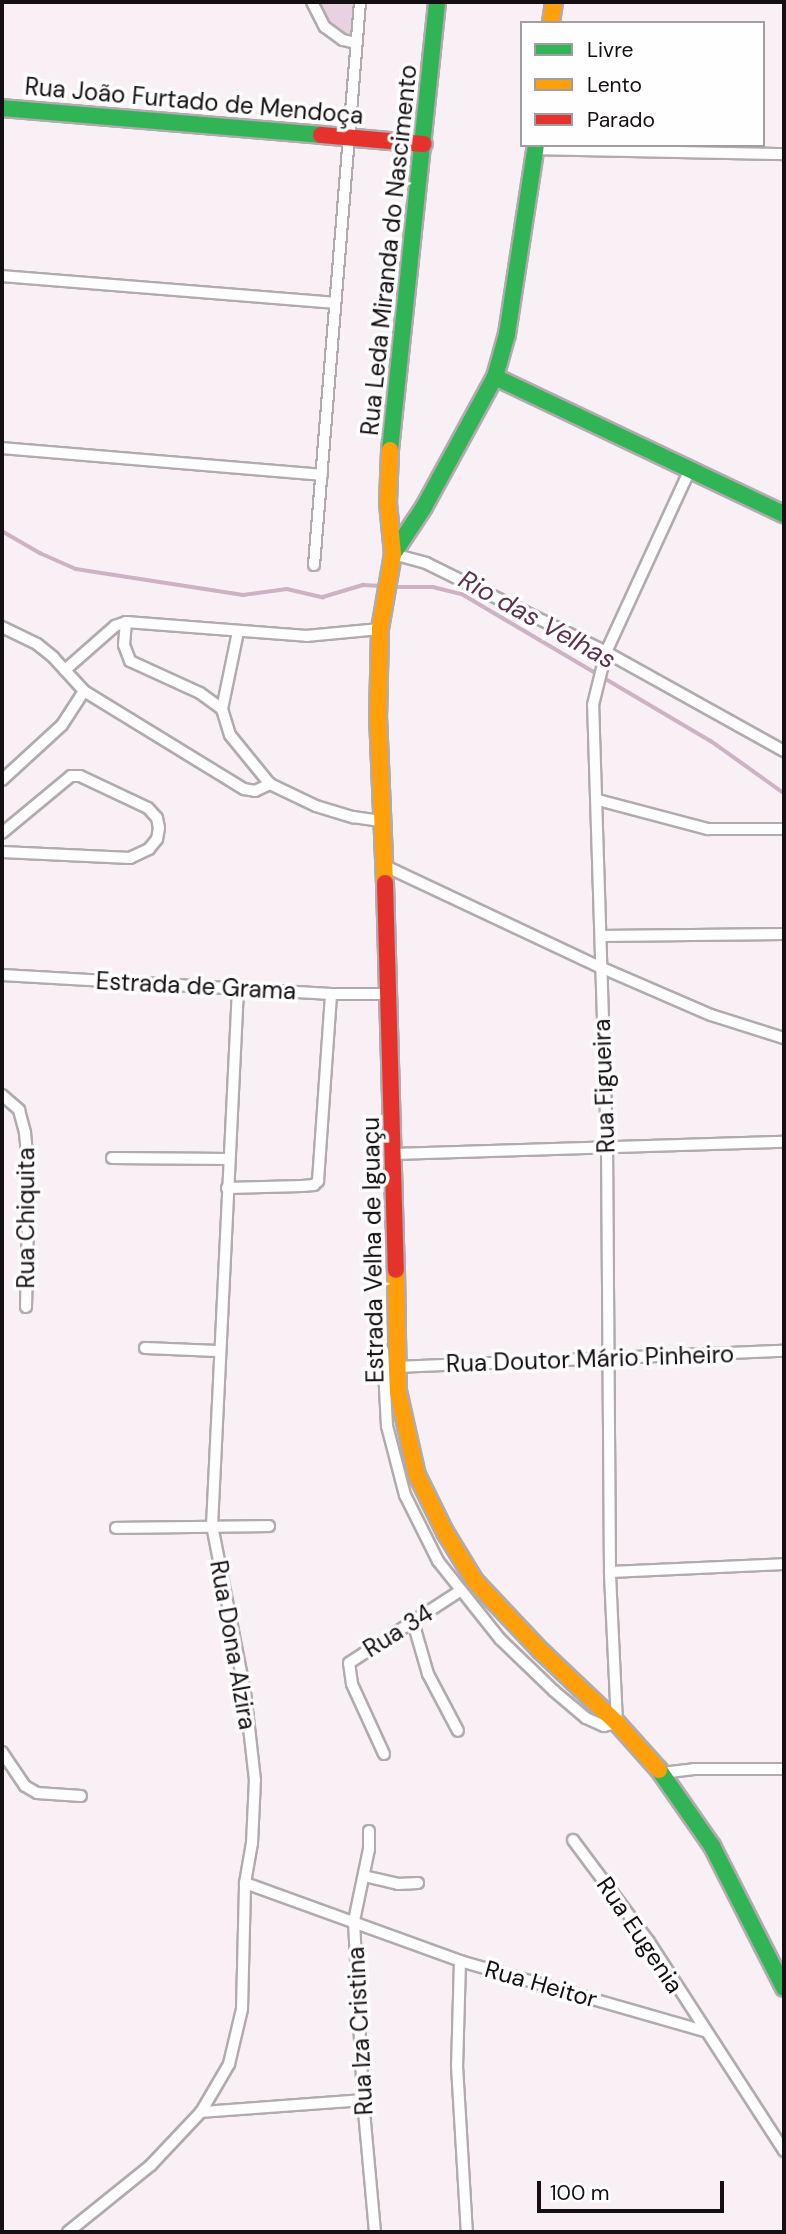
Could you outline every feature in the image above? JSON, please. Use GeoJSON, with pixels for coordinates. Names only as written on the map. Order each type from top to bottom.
{"type":"FeatureCollection","features":[{"type":"Feature","properties":{"kind":"main road","name":"Rua Leda Miranda do Nascimento"},"geometry":{"type":"LineString","coordinates":[[388,503],[389,459],[437,2]]}},
{"type":"Feature","properties":{"kind":"main road"},"geometry":{"type":"LineString","coordinates":[[551,21],[554,2]]}},
{"type":"Feature","properties":{"kind":"main road","name":"Rua João Furtado de Mendoça"},"geometry":{"type":"LineString","coordinates":[[2,108],[424,144]]}},
{"type":"Feature","properties":{"kind":"main road","name":"Estrada Velha de Iguaçu"},"geometry":{"type":"LineString","coordinates":[[392,562],[495,377],[507,334],[535,147]]}},
{"type":"Feature","properties":{"kind":"main road"},"geometry":{"type":"LineString","coordinates":[[495,377],[784,514]]}},
{"type":"Feature","properties":{"kind":"main road"},"geometry":{"type":"LineString","coordinates":[[388,503],[404,514],[424,507]]}},
{"type":"Feature","properties":{"kind":"main road","name":"Estrada Velha de Iguaçu"},"geometry":{"type":"LineString","coordinates":[[388,503],[392,562],[380,629],[378,719],[390,994],[395,1367],[402,1419],[417,1475],[475,1581],[541,1651],[617,1723],[662,1773],[712,1846],[748,1911],[784,1988]]}},
{"type":"Feature","properties":{"kind":"street"},"geometry":{"type":"LineString","coordinates":[[312,2],[325,27],[343,40],[356,43]]}},
{"type":"Feature","properties":{"kind":"street"},"geometry":{"type":"LineString","coordinates":[[314,565],[360,2]]}},
{"type":"Feature","properties":{"kind":"street"},"geometry":{"type":"LineString","coordinates":[[535,147],[784,154]]}},
{"type":"Feature","properties":{"kind":"street"},"geometry":{"type":"LineString","coordinates":[[2,276],[335,303]]}},
{"type":"Feature","properties":{"kind":"street"},"geometry":{"type":"LineString","coordinates":[[2,448],[322,475]]}},
{"type":"Feature","properties":{"kind":"street","name":"Rua Figueira"},"geometry":{"type":"LineString","coordinates":[[617,1723],[610,1572],[607,1147],[600,967],[598,800],[593,715],[597,681],[605,655],[690,469]]}},
{"type":"Feature","properties":{"kind":"street"},"geometry":{"type":"LineString","coordinates":[[392,562],[426,563],[784,751]]}},
{"type":"Feature","properties":{"kind":"street"},"geometry":{"type":"LineString","coordinates":[[65,670],[116,626],[126,622],[306,636],[380,629]]}},
{"type":"Feature","properties":{"kind":"street"},"geometry":{"type":"LineString","coordinates":[[126,622],[124,645],[130,661],[200,693],[222,709]]}},
{"type":"Feature","properties":{"kind":"street"},"geometry":{"type":"LineString","coordinates":[[2,627],[37,644],[84,691],[244,789],[255,791],[270,784]]}},
{"type":"Feature","properties":{"kind":"street"},"geometry":{"type":"LineString","coordinates":[[238,632],[222,709],[230,735],[270,784],[316,806],[354,817],[383,821]]}},
{"type":"Feature","properties":{"kind":"street"},"geometry":{"type":"LineString","coordinates":[[2,780],[61,725],[84,691]]}},
{"type":"Feature","properties":{"kind":"street"},"geometry":{"type":"LineString","coordinates":[[2,832],[71,776],[80,776],[148,808],[157,818],[159,828],[157,839],[149,849],[130,858],[2,852]]}},
{"type":"Feature","properties":{"kind":"street"},"geometry":{"type":"LineString","coordinates":[[598,800],[708,829],[784,829]]}},
{"type":"Feature","properties":{"kind":"street"},"geometry":{"type":"LineString","coordinates":[[385,866],[600,967],[711,1015],[784,1038]]}},
{"type":"Feature","properties":{"kind":"street"},"geometry":{"type":"LineString","coordinates":[[601,936],[784,934]]}},
{"type":"Feature","properties":{"kind":"street","name":"Estrada de Grama"},"geometry":{"type":"LineString","coordinates":[[2,975],[331,994],[390,994]]}},
{"type":"Feature","properties":{"kind":"street","name":"Rua Dona Alzira"},"geometry":{"type":"LineString","coordinates":[[68,2232],[151,2165],[201,2112],[229,2064],[242,2009],[245,1883],[252,1843],[255,1780],[245,1692],[212,1526],[218,1351],[238,989]]}},
{"type":"Feature","properties":{"kind":"street"},"geometry":{"type":"LineString","coordinates":[[227,1188],[302,1186],[318,1181],[331,994]]}},
{"type":"Feature","properties":{"kind":"street","name":"Rua Chiquita"},"geometry":{"type":"LineString","coordinates":[[2,1096],[19,1110],[25,1133],[29,1175],[26,1307]]}},
{"type":"Feature","properties":{"kind":"street"},"geometry":{"type":"LineString","coordinates":[[394,1154],[784,1142]]}},
{"type":"Feature","properties":{"kind":"street"},"geometry":{"type":"LineString","coordinates":[[112,1158],[229,1159]]}},
{"type":"Feature","properties":{"kind":"street"},"geometry":{"type":"LineString","coordinates":[[145,1348],[218,1351]]}},
{"type":"Feature","properties":{"kind":"street"},"geometry":{"type":"LineString","coordinates":[[383,1350],[387,1426],[405,1495],[438,1561],[500,1639],[586,1718],[604,1726],[617,1723]]}},
{"type":"Feature","properties":{"kind":"street","name":"Rua Doutor Mário Pinheiro"},"geometry":{"type":"LineString","coordinates":[[395,1367],[784,1352]]}},
{"type":"Feature","properties":{"kind":"street"},"geometry":{"type":"LineString","coordinates":[[117,1528],[269,1526]]}},
{"type":"Feature","properties":{"kind":"street"},"geometry":{"type":"LineString","coordinates":[[610,1572],[784,1564]]}},
{"type":"Feature","properties":{"kind":"street","name":"Rua 34"},"geometry":{"type":"LineString","coordinates":[[384,1755],[352,1684],[348,1668],[352,1660],[369,1648],[460,1591]]}},
{"type":"Feature","properties":{"kind":"street"},"geometry":{"type":"LineString","coordinates":[[412,1622],[428,1674],[458,1731]]}},
{"type":"Feature","properties":{"kind":"street"},"geometry":{"type":"LineString","coordinates":[[2,1752],[25,1786],[37,1793],[81,1796]]}},
{"type":"Feature","properties":{"kind":"street"},"geometry":{"type":"LineString","coordinates":[[662,1773],[694,1769],[784,1769]]}},
{"type":"Feature","properties":{"kind":"street","name":"Rua Iza Cristina"},"geometry":{"type":"LineString","coordinates":[[369,1831],[364,1876],[354,1921],[363,2100],[375,2232]]}},
{"type":"Feature","properties":{"kind":"street","name":"Rua Eugenia"},"geometry":{"type":"LineString","coordinates":[[573,1840],[649,1942],[704,2031]]}},
{"type":"Feature","properties":{"kind":"street"},"geometry":{"type":"LineString","coordinates":[[364,1876],[398,1884],[418,1883]]}},
{"type":"Feature","properties":{"kind":"street","name":"Rua Heitor"},"geometry":{"type":"LineString","coordinates":[[245,1883],[460,1961],[704,2031]]}},
{"type":"Feature","properties":{"kind":"street"},"geometry":{"type":"LineString","coordinates":[[460,1961],[457,2066],[467,2232]]}},
{"type":"Feature","properties":{"kind":"street"},"geometry":{"type":"LineString","coordinates":[[704,2031],[784,2151]]}},
{"type":"Feature","properties":{"kind":"street"},"geometry":{"type":"LineString","coordinates":[[201,2112],[363,2100]]}},
{"type":"Feature","properties":{"kind":"shaded area"},"geometry":{"type":"Polygon","coordinates":[[[318,2],[355,2],[351,39],[333,28],[318,2]]]}},
{"type":"Feature","properties":{"kind":"waterway","name":"Rio das Velhas"},"geometry":{"type":"LineString","coordinates":[[2,531],[40,553],[76,569],[243,595],[287,589],[323,597],[363,585],[382,586]]}},
{"type":"Feature","properties":{"kind":"waterway","name":"Rio das Velhas"},"geometry":{"type":"LineString","coordinates":[[393,587],[433,587],[462,594],[711,741],[784,793]]}},
{"type":"Feature","properties":{"kind":"traffic: fast"},"geometry":{"type":"LineString","coordinates":[[390,450],[437,2]]}},
{"type":"Feature","properties":{"kind":"traffic: fast"},"geometry":{"type":"LineString","coordinates":[[2,108],[321,135]]}},
{"type":"Feature","properties":{"kind":"traffic: fast"},"geometry":{"type":"LineString","coordinates":[[393,554],[424,507],[495,377],[507,334],[536,147]]}},
{"type":"Feature","properties":{"kind":"traffic: fast"},"geometry":{"type":"LineString","coordinates":[[495,377],[784,514]]}},
{"type":"Feature","properties":{"kind":"traffic: fast"},"geometry":{"type":"LineString","coordinates":[[659,1770],[712,1846],[784,1988]]}},
{"type":"Feature","properties":{"kind":"traffic: slow"},"geometry":{"type":"LineString","coordinates":[[551,21],[554,2]]}},
{"type":"Feature","properties":{"kind":"traffic: slow"},"geometry":{"type":"LineString","coordinates":[[385,883],[378,719],[380,629],[393,554],[388,503],[390,450]]}},
{"type":"Feature","properties":{"kind":"traffic: slow"},"geometry":{"type":"LineString","coordinates":[[396,1270],[398,1391],[417,1475],[445,1532],[475,1581],[541,1651],[617,1723],[659,1770]]}},
{"type":"Feature","properties":{"kind":"traffic: jam"},"geometry":{"type":"LineString","coordinates":[[321,135],[424,144]]}},
{"type":"Feature","properties":{"kind":"traffic: jam"},"geometry":{"type":"LineString","coordinates":[[385,883],[396,1270]]}}]}
